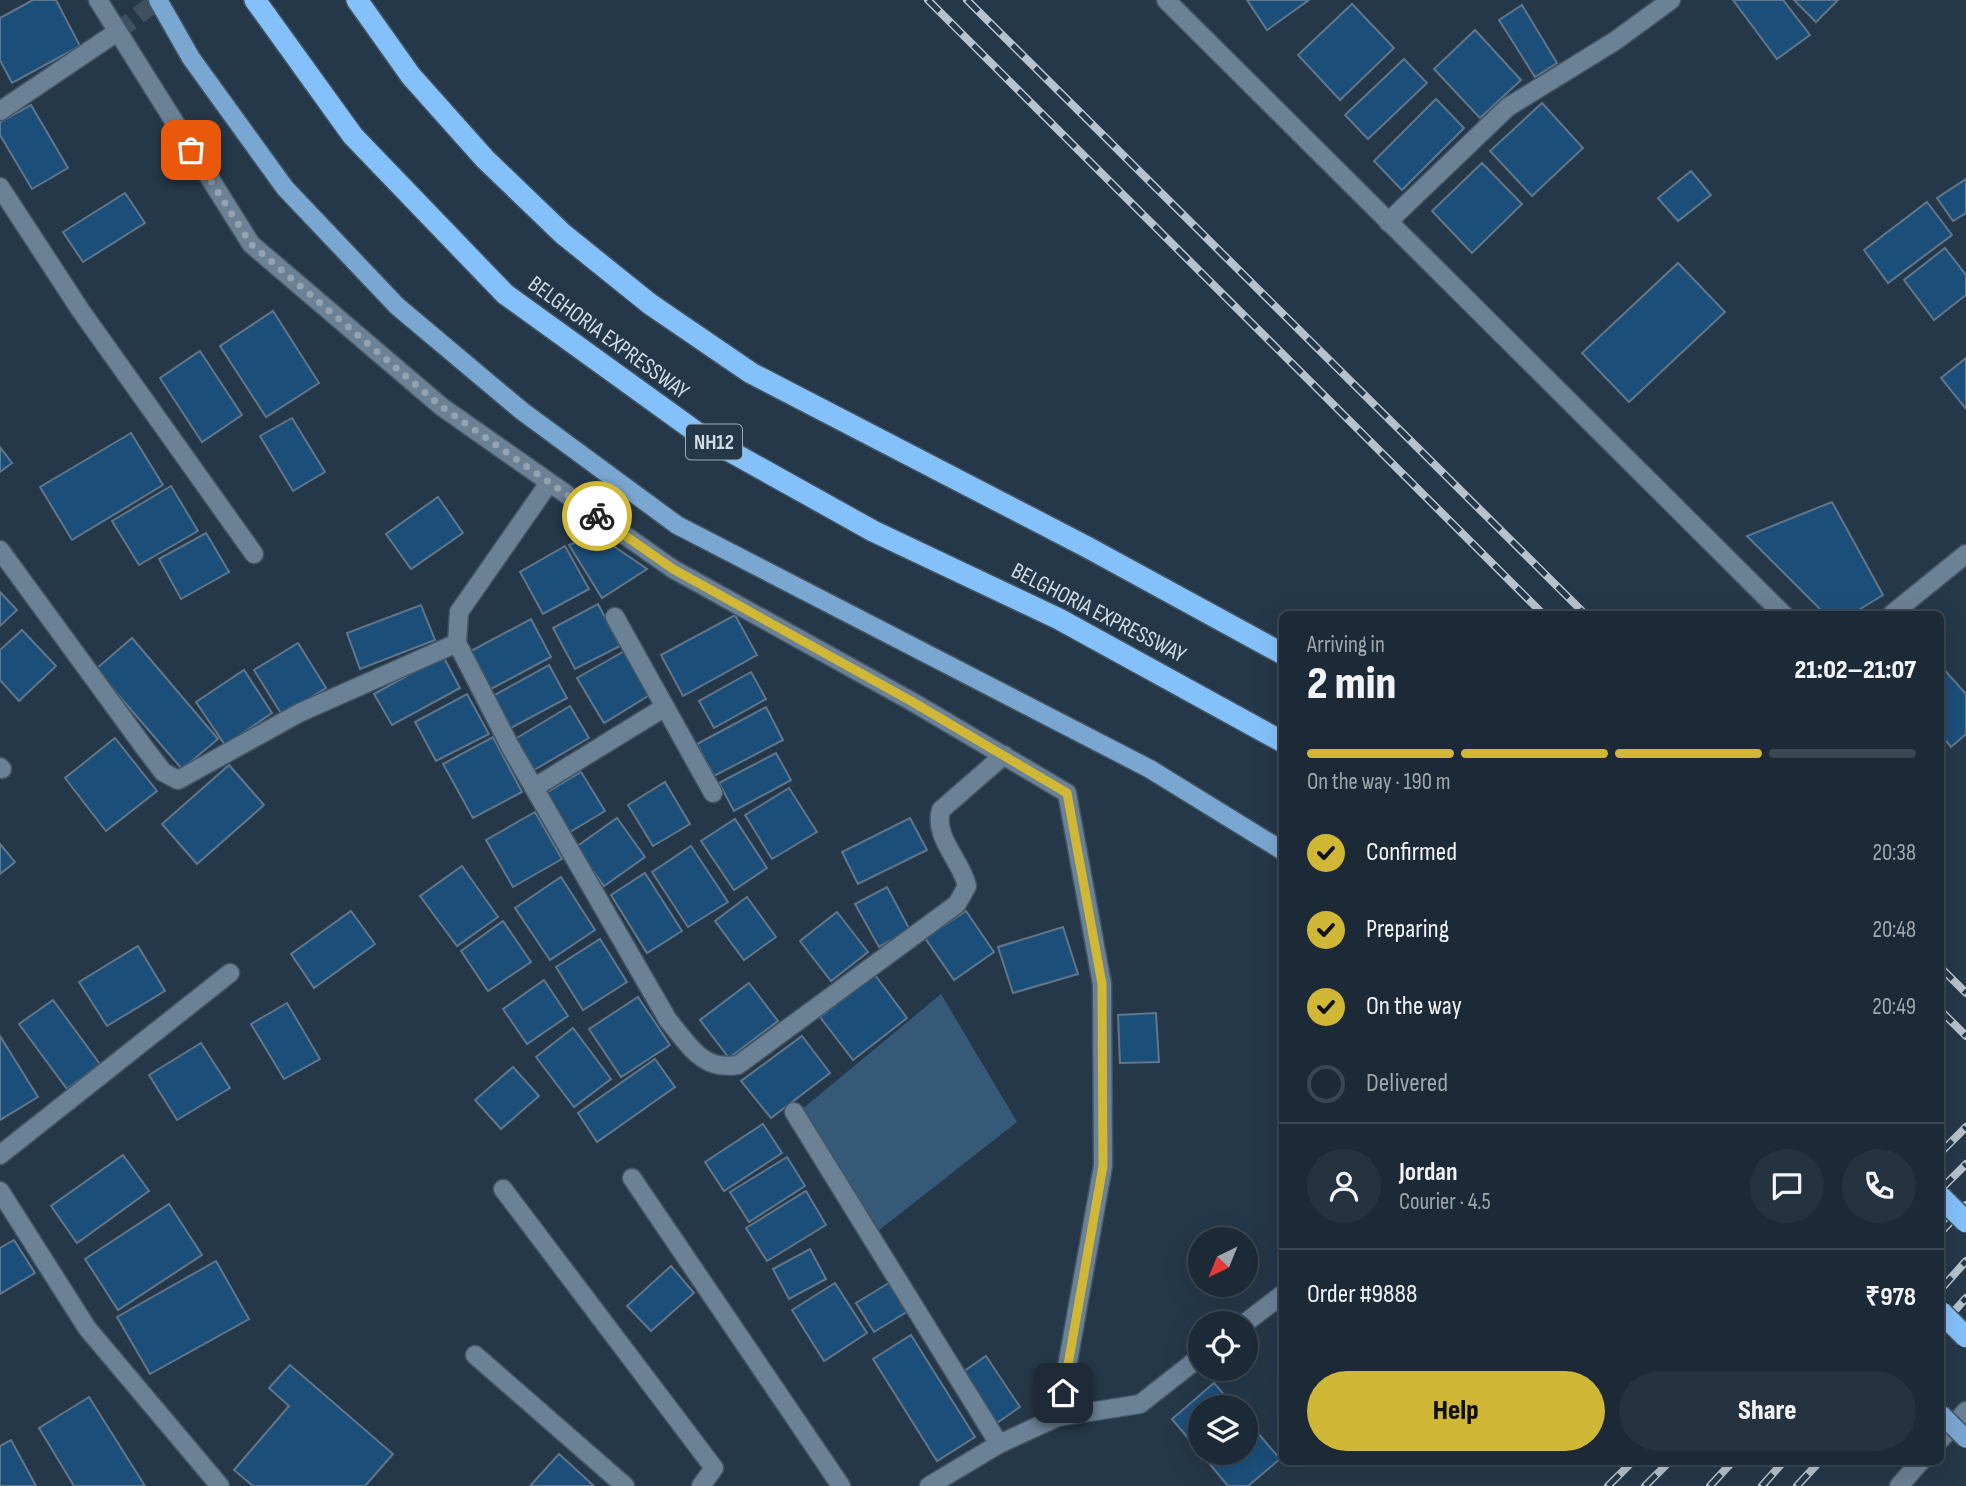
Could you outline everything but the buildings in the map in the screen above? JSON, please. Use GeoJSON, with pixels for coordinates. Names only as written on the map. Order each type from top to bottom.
{"type":"FeatureCollection","features":[{"type":"Feature","properties":{"kind":"highway","name":"BELGHORIA EXPRESSWAY"},"geometry":{"type":"LineString","coordinates":[[255,0],[353,136],[505,294],[688,426],[873,531],[1059,619],[1279,740]]}},
{"type":"Feature","properties":{"kind":"highway"},"geometry":{"type":"LineString","coordinates":[[357,0],[411,76],[485,159],[563,234],[650,304],[751,373],[1087,547],[1279,652]]}},
{"type":"Feature","properties":{"kind":"highway"},"geometry":{"type":"LineString","coordinates":[[1944,1200],[1966,1222]]}},
{"type":"Feature","properties":{"kind":"highway"},"geometry":{"type":"LineString","coordinates":[[1944,1314],[1966,1337]]}},
{"type":"Feature","properties":{"kind":"main road"},"geometry":{"type":"LineString","coordinates":[[158,0],[191,58],[285,188],[397,306],[522,411],[677,525],[1150,769],[1279,849]]}},
{"type":"Feature","properties":{"kind":"main road"},"geometry":{"type":"LineString","coordinates":[[1944,1417],[1966,1438]]}},
{"type":"Feature","properties":{"kind":"street"},"geometry":{"type":"LineString","coordinates":[[98,0],[251,244],[442,407],[673,569],[1067,793],[1102,984],[1103,1166],[1058,1417]]}},
{"type":"Feature","properties":{"kind":"street"},"geometry":{"type":"LineString","coordinates":[[1166,0],[1780,611]]}},
{"type":"Feature","properties":{"kind":"street"},"geometry":{"type":"LineString","coordinates":[[1388,222],[1508,107],[1615,41],[1671,0]]}},
{"type":"Feature","properties":{"kind":"street"},"geometry":{"type":"LineString","coordinates":[[0,111],[117,32]]}},
{"type":"Feature","properties":{"kind":"street"},"geometry":{"type":"LineString","coordinates":[[0,187],[81,311],[254,554]]}},
{"type":"Feature","properties":{"kind":"street"},"geometry":{"type":"LineString","coordinates":[[549,483],[459,612],[457,643],[535,787],[668,1020],[699,1057],[719,1069],[738,1065],[957,904],[967,886],[964,875],[941,834],[938,821],[941,810],[1003,755]]}},
{"type":"Feature","properties":{"kind":"street"},"geometry":{"type":"LineString","coordinates":[[0,550],[163,772],[178,780],[299,713],[457,643]]}},
{"type":"Feature","properties":{"kind":"street"},"geometry":{"type":"LineString","coordinates":[[1896,611],[1966,554]]}},
{"type":"Feature","properties":{"kind":"street"},"geometry":{"type":"LineString","coordinates":[[615,617],[713,793]]}},
{"type":"Feature","properties":{"kind":"street"},"geometry":{"type":"LineString","coordinates":[[535,787],[665,706]]}},
{"type":"Feature","properties":{"kind":"street"},"geometry":{"type":"LineString","coordinates":[[0,1155],[230,973]]}},
{"type":"Feature","properties":{"kind":"street"},"geometry":{"type":"LineString","coordinates":[[794,1112],[999,1444]]}},
{"type":"Feature","properties":{"kind":"street"},"geometry":{"type":"LineString","coordinates":[[632,1178],[841,1486]]}},
{"type":"Feature","properties":{"kind":"street"},"geometry":{"type":"LineString","coordinates":[[503,1189],[714,1468],[701,1486]]}},
{"type":"Feature","properties":{"kind":"street"},"geometry":{"type":"LineString","coordinates":[[0,1191],[87,1328],[220,1486]]}},
{"type":"Feature","properties":{"kind":"street"},"geometry":{"type":"LineString","coordinates":[[1258,1313],[1279,1297]]}},
{"type":"Feature","properties":{"kind":"street"},"geometry":{"type":"LineString","coordinates":[[475,1355],[625,1486]]}},
{"type":"Feature","properties":{"kind":"street"},"geometry":{"type":"LineString","coordinates":[[929,1486],[999,1444],[1058,1417],[1140,1404],[1188,1366]]}},
{"type":"Feature","properties":{"kind":"street"},"geometry":{"type":"LineString","coordinates":[[1944,1436],[1966,1411]]}},
{"type":"Feature","properties":{"kind":"street"},"geometry":{"type":"LineString","coordinates":[[1899,1486],[1917,1465]]}},
{"type":"Feature","properties":{"kind":"shaded area"},"geometry":{"type":"Polygon","coordinates":[[[941,994],[1017,1122],[869,1238],[789,1120],[941,994]]]}},
{"type":"Feature","properties":{"kind":"tunnel"},"geometry":{"type":"LineString","coordinates":[[117,32],[158,0]]}},
{"type":"Feature","properties":{"kind":"railway"},"geometry":{"type":"LineString","coordinates":[[928,0],[1540,611]]}},
{"type":"Feature","properties":{"kind":"railway"},"geometry":{"type":"LineString","coordinates":[[967,0],[1582,611]]}},
{"type":"Feature","properties":{"kind":"railway"},"geometry":{"type":"LineString","coordinates":[[1944,971],[1966,993]]}},
{"type":"Feature","properties":{"kind":"railway"},"geometry":{"type":"LineString","coordinates":[[1944,1014],[1966,1036]]}},
{"type":"Feature","properties":{"kind":"railway"},"geometry":{"type":"LineString","coordinates":[[1944,1149],[1966,1127]]}},
{"type":"Feature","properties":{"kind":"railway"},"geometry":{"type":"LineString","coordinates":[[1944,1186],[1966,1164]]}},
{"type":"Feature","properties":{"kind":"railway"},"geometry":{"type":"LineString","coordinates":[[1944,1229],[1966,1205]]}},
{"type":"Feature","properties":{"kind":"railway"},"geometry":{"type":"LineString","coordinates":[[1944,1286],[1966,1261]]}},
{"type":"Feature","properties":{"kind":"railway"},"geometry":{"type":"LineString","coordinates":[[1944,1323],[1966,1298]]}},
{"type":"Feature","properties":{"kind":"railway"},"geometry":{"type":"LineString","coordinates":[[1608,1486],[1629,1465]]}},
{"type":"Feature","properties":{"kind":"railway"},"geometry":{"type":"LineString","coordinates":[[1645,1486],[1666,1465]]}},
{"type":"Feature","properties":{"kind":"railway"},"geometry":{"type":"LineString","coordinates":[[1710,1486],[1729,1465]]}},
{"type":"Feature","properties":{"kind":"railway"},"geometry":{"type":"LineString","coordinates":[[1762,1486],[1780,1465]]}},
{"type":"Feature","properties":{"kind":"railway"},"geometry":{"type":"LineString","coordinates":[[1797,1486],[1816,1465]]}},
{"type":"Feature","properties":{"kind":"way so far"},"geometry":{"type":"LineString","coordinates":[[191,150],[251,244],[442,407],[597,516]]}},
{"type":"Feature","properties":{"kind":"route"},"geometry":{"type":"LineString","coordinates":[[597,516],[673,569],[911,701],[1067,793],[1102,984],[1103,1166],[1063,1393]]}}]}
